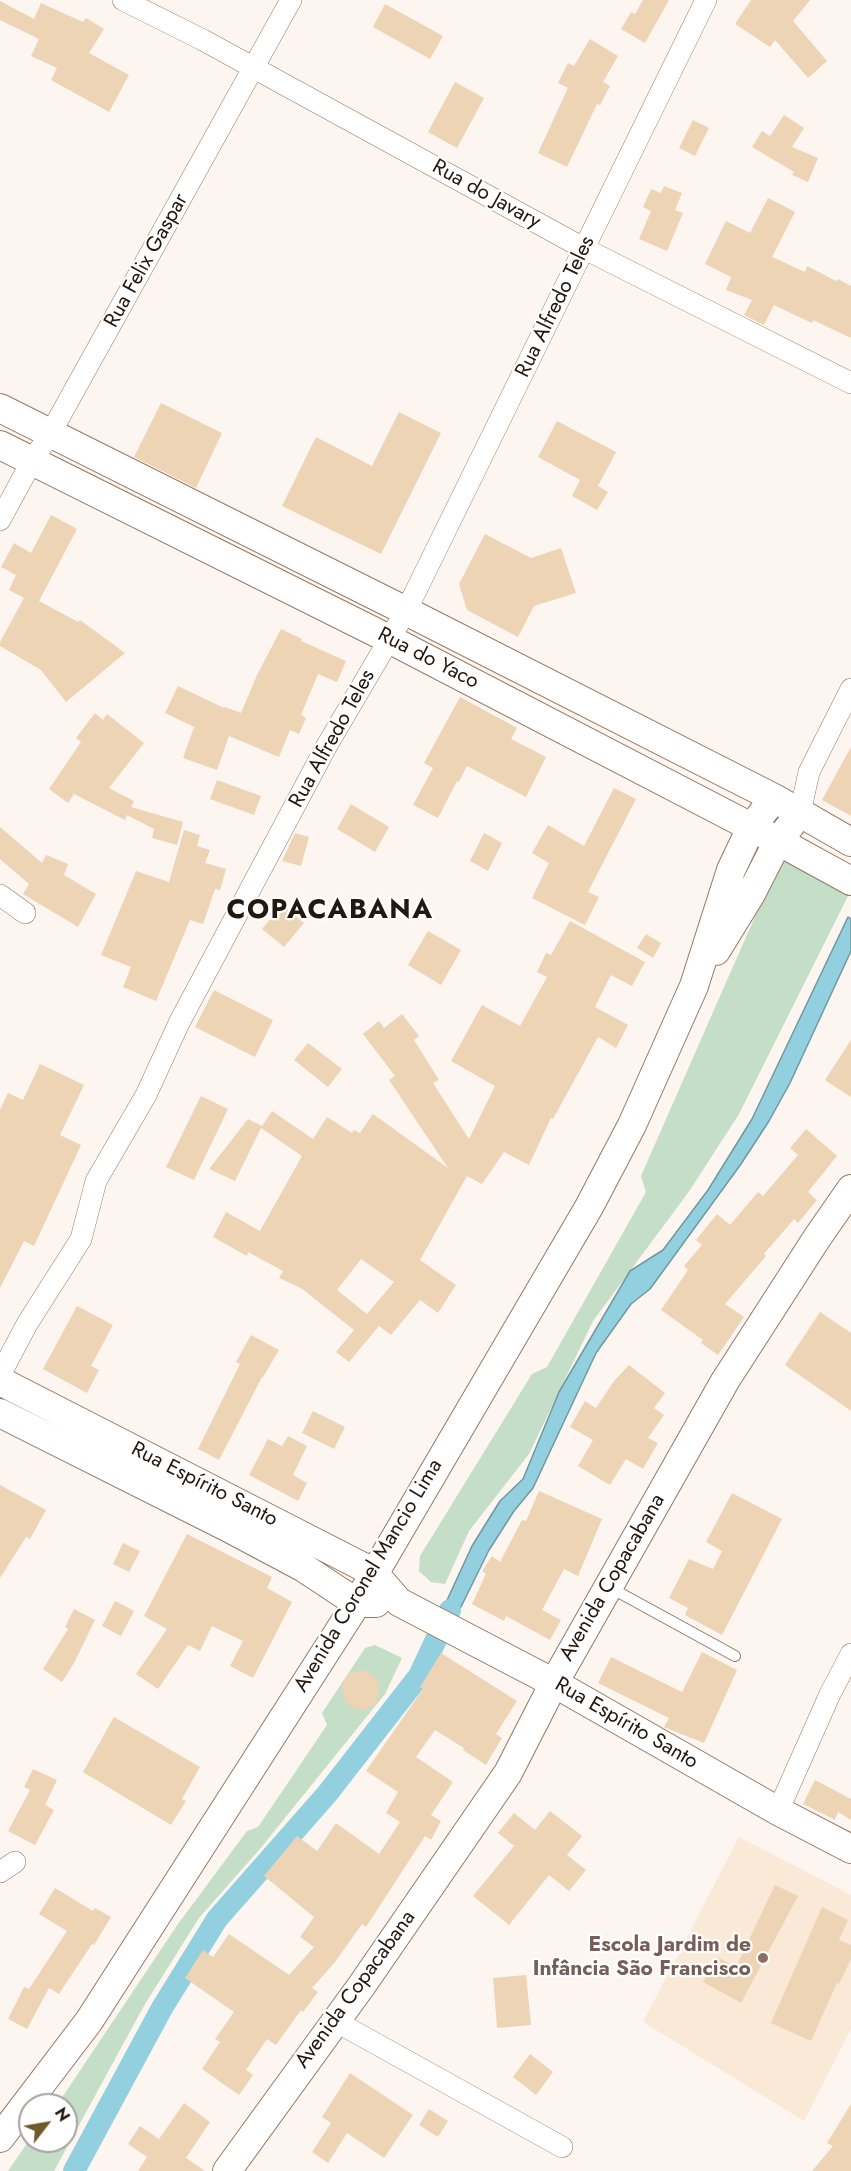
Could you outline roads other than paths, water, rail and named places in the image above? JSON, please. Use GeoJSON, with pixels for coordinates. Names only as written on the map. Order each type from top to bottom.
{"type":"FeatureCollection","features":[{"type":"Feature","properties":{"kind":"street","name":"Rua do Javary"},"geometry":{"type":"LineString","coordinates":[[123,0],[255,68],[585,249],[851,383]]}},
{"type":"Feature","properties":{"kind":"street","name":"Rua Felix Gaspar"},"geometry":{"type":"LineString","coordinates":[[0,520],[291,0]]}},
{"type":"Feature","properties":{"kind":"street","name":"Rua Alfredo Teles"},"geometry":{"type":"LineString","coordinates":[[0,1375],[27,1324],[81,1239],[96,1181],[146,1095],[179,1023],[326,747],[406,611],[706,0]]}},
{"type":"Feature","properties":{"kind":"street","name":"Rua do Yaco"},"geometry":{"type":"LineString","coordinates":[[0,408],[774,798],[851,842]]}},
{"type":"Feature","properties":{"kind":"street","name":"Rua do Yaco"},"geometry":{"type":"LineString","coordinates":[[0,445],[389,639],[851,881]]}},
{"type":"Feature","properties":{"kind":"street","name":"Avenida Coronel Mancio Lima"},"geometry":{"type":"LineString","coordinates":[[694,986],[751,894],[778,841],[800,813],[810,772],[851,688]]}},
{"type":"Feature","properties":{"kind":"street","name":"Avenida Coronel Mancio Lima"},"geometry":{"type":"LineString","coordinates":[[0,2138],[89,2022],[357,1603],[373,1572],[589,1207],[632,1125],[694,986],[730,870],[751,828],[774,798],[810,772]]}},
{"type":"Feature","properties":{"kind":"street"},"geometry":{"type":"LineString","coordinates":[[0,895],[25,913]]}},
{"type":"Feature","properties":{"kind":"street","name":"Avenida Copacabana"},"geometry":{"type":"LineString","coordinates":[[227,2171],[463,1840],[508,1773],[554,1683],[725,1381],[851,1189]]}},
{"type":"Feature","properties":{"kind":"street","name":"Rua Espírito Santo"},"geometry":{"type":"LineString","coordinates":[[0,1381],[373,1572],[399,1602],[554,1683],[778,1811],[851,1849]]}},
{"type":"Feature","properties":{"kind":"street","name":"Rua Espírito Santo"},"geometry":{"type":"LineString","coordinates":[[0,1413],[235,1531],[304,1568],[357,1603],[399,1602]]}},
{"type":"Feature","properties":{"kind":"street"},"geometry":{"type":"LineString","coordinates":[[778,1811],[830,1694],[851,1654]]}},
{"type":"Feature","properties":{"kind":"street"},"geometry":{"type":"LineString","coordinates":[[335,2021],[562,2147]]}},
{"type":"Feature","properties":{"kind":"lane"},"geometry":{"type":"LineString","coordinates":[[608,1587],[735,1656]]}},
{"type":"Feature","properties":{"kind":"water"},"geometry":{"type":"Polygon","coordinates":[[[848,917],[851,919],[851,951],[790,1083],[769,1121],[741,1164],[650,1289],[631,1304],[596,1353],[533,1488],[514,1511],[489,1550],[456,1617],[442,1611],[472,1546],[500,1501],[523,1479],[559,1392],[630,1271],[663,1250],[708,1190],[752,1119],[848,917]]]}},
{"type":"Feature","properties":{"kind":"waterway"},"geometry":{"type":"LineString","coordinates":[[74,2171],[162,2008],[217,1919],[327,1794],[419,1676],[450,1610]]}},
{"type":"Feature","properties":{"kind":"place","name":"Escola Jardim de Infância São Francisco"},"geometry":{"type":"Point","coordinates":[763,1958]}},
{"type":"Feature","properties":{"kind":"district","name":"COPACABANA"},"geometry":{"type":"Point","coordinates":[330,911]}}]}
